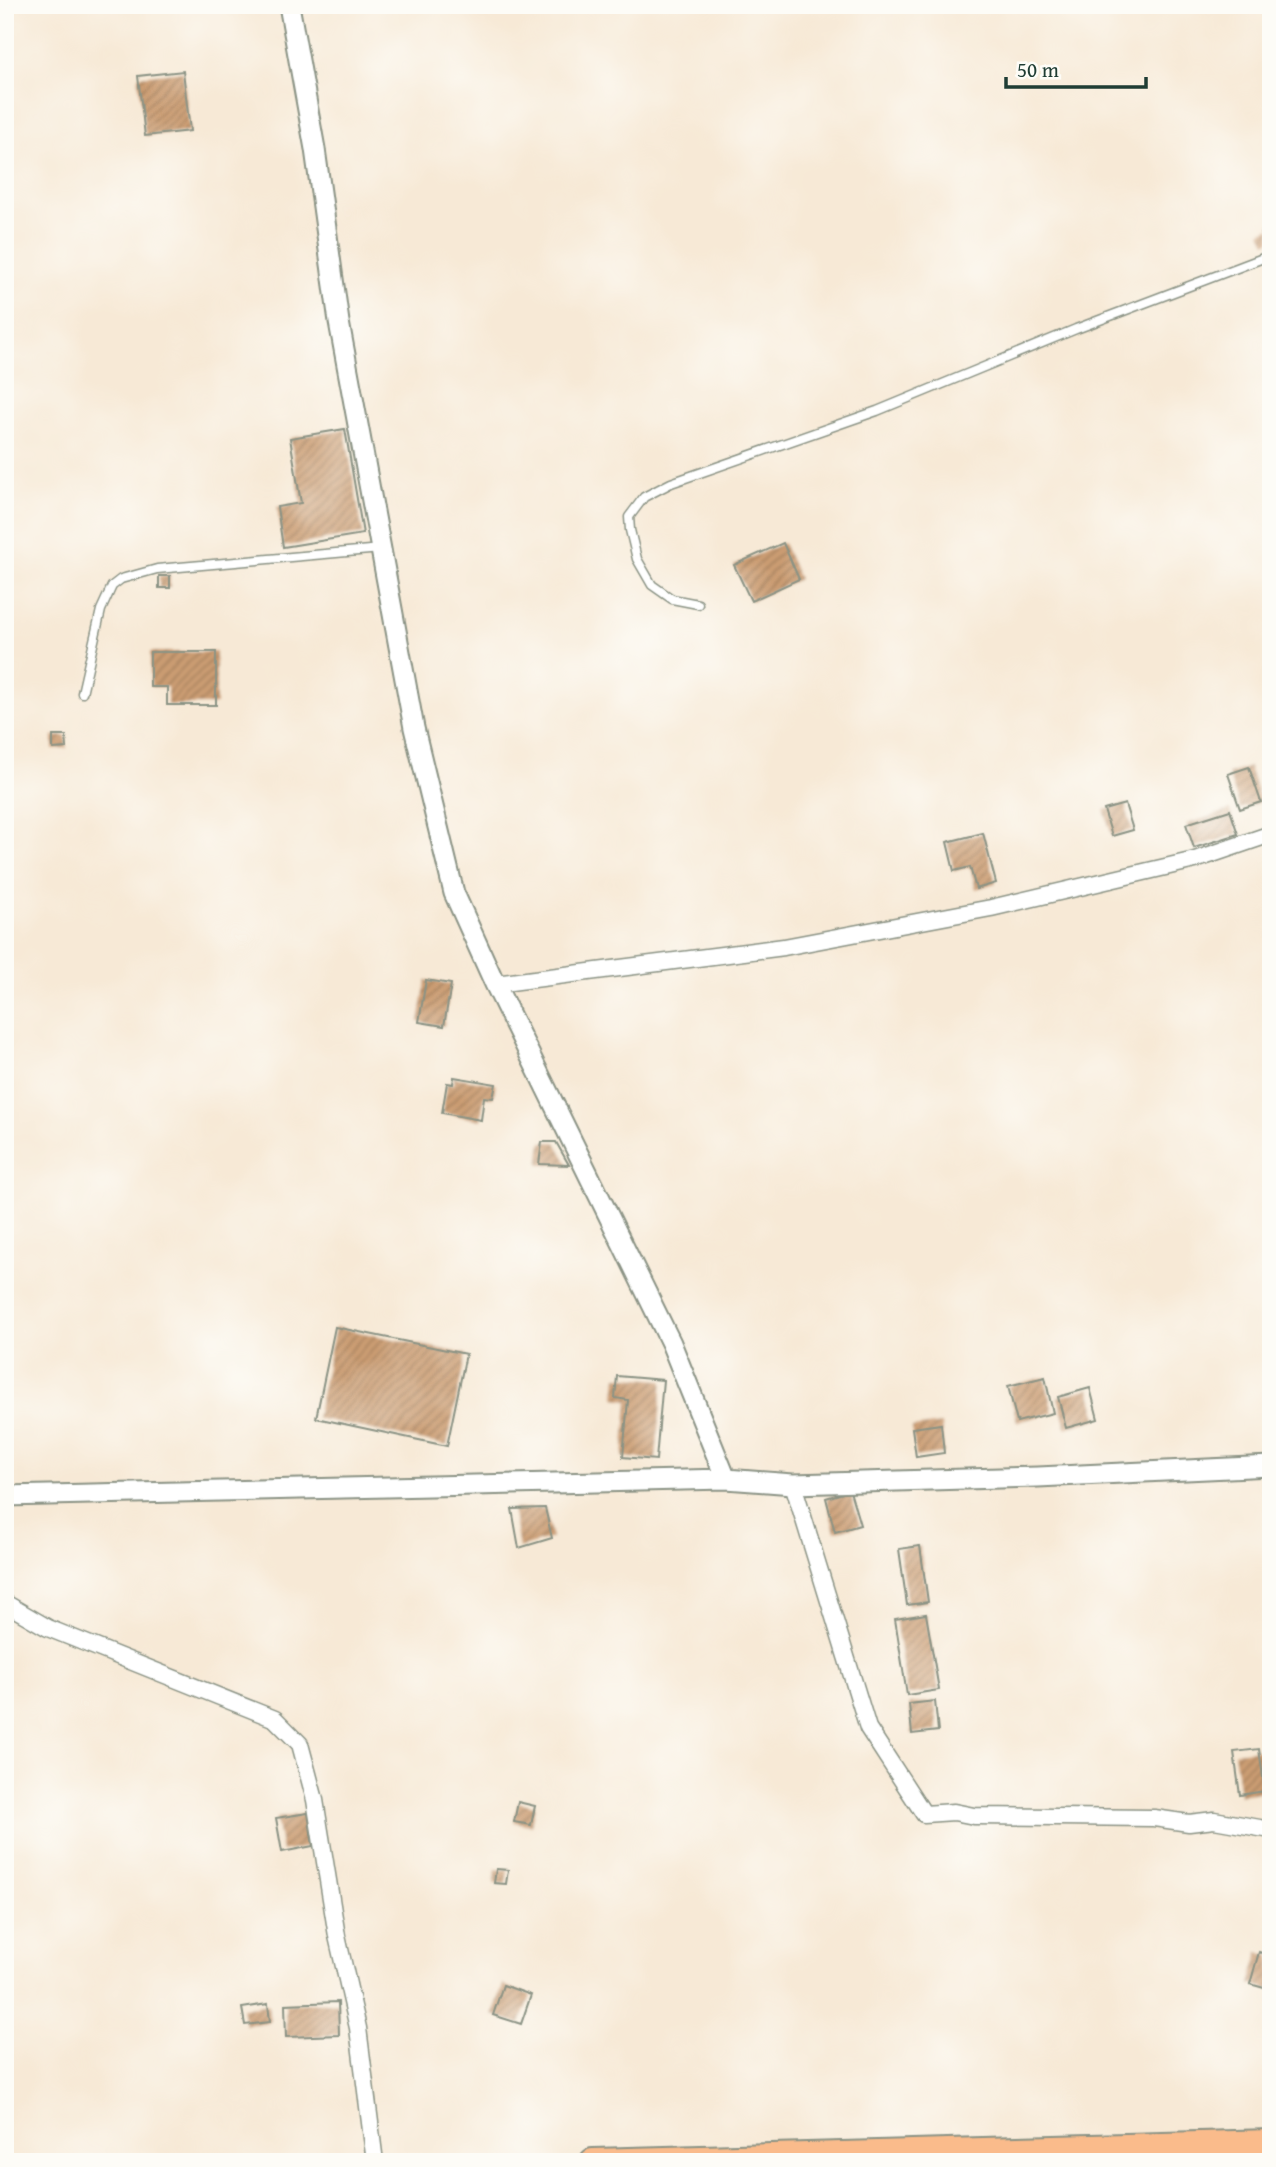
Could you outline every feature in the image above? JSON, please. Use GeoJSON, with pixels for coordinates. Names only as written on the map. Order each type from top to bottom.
{"type":"FeatureCollection","features":[{"type":"Feature","properties":{"kind":"highway"},"geometry":{"type":"LineString","coordinates":[[593,2162],[1271,2143]]}},
{"type":"Feature","properties":{"kind":"street"},"geometry":{"type":"LineString","coordinates":[[289,5],[315,149],[339,322],[414,728],[454,893],[495,984],[671,1343],[726,1479]]}},
{"type":"Feature","properties":{"kind":"street"},"geometry":{"type":"LineString","coordinates":[[495,984],[784,947],[992,908],[1195,860],[1271,834]]}},
{"type":"Feature","properties":{"kind":"street"},"geometry":{"type":"LineString","coordinates":[[5,1496],[726,1479],[793,1485],[1271,1466]]}},
{"type":"Feature","properties":{"kind":"street"},"geometry":{"type":"LineString","coordinates":[[793,1485],[869,1728],[924,1814],[954,1812],[974,1816],[1154,1818],[1189,1823],[1214,1820],[1271,1829]]}},
{"type":"Feature","properties":{"kind":"street"},"geometry":{"type":"LineString","coordinates":[[5,1602],[48,1628],[275,1719],[300,1744],[315,1800],[337,1936],[358,2028],[375,2162]]}},
{"type":"Feature","properties":{"kind":"lane"},"geometry":{"type":"LineString","coordinates":[[698,604],[672,599],[652,585],[637,559],[629,517],[644,497],[671,483],[877,411],[1064,334],[1271,255]]}},
{"type":"Feature","properties":{"kind":"lane"},"geometry":{"type":"LineString","coordinates":[[82,693],[101,610],[112,586],[121,579],[157,569],[381,549]]}},
{"type":"Feature","properties":{"kind":"building"},"geometry":{"type":"Polygon","coordinates":[[[183,71],[190,131],[145,136],[138,76],[183,71]]]}},
{"type":"Feature","properties":{"kind":"building"},"geometry":{"type":"Polygon","coordinates":[[[1271,227],[1271,240],[1266,243],[1261,232],[1271,227]]]}},
{"type":"Feature","properties":{"kind":"building"},"geometry":{"type":"Polygon","coordinates":[[[345,429],[363,534],[283,547],[277,507],[301,503],[290,438],[345,429]]]}},
{"type":"Feature","properties":{"kind":"building"},"geometry":{"type":"Polygon","coordinates":[[[783,543],[799,579],[751,601],[734,565],[783,543]]]}},
{"type":"Feature","properties":{"kind":"building"},"geometry":{"type":"Polygon","coordinates":[[[159,576],[170,576],[170,588],[159,588],[159,576]]]}},
{"type":"Feature","properties":{"kind":"building"},"geometry":{"type":"Polygon","coordinates":[[[150,652],[216,652],[216,705],[167,705],[167,687],[150,687],[150,652]]]}},
{"type":"Feature","properties":{"kind":"building"},"geometry":{"type":"Polygon","coordinates":[[[53,736],[66,736],[67,748],[53,749],[53,736]]]}},
{"type":"Feature","properties":{"kind":"building"},"geometry":{"type":"Polygon","coordinates":[[[1249,767],[1261,802],[1240,809],[1228,774],[1249,767]]]}},
{"type":"Feature","properties":{"kind":"building"},"geometry":{"type":"Polygon","coordinates":[[[1125,804],[1133,830],[1112,836],[1104,810],[1125,804]]]}},
{"type":"Feature","properties":{"kind":"building"},"geometry":{"type":"Polygon","coordinates":[[[1230,810],[1238,834],[1194,848],[1186,824],[1230,810]]]}},
{"type":"Feature","properties":{"kind":"building"},"geometry":{"type":"Polygon","coordinates":[[[983,833],[996,883],[976,889],[970,867],[954,871],[947,842],[983,833]]]}},
{"type":"Feature","properties":{"kind":"building"},"geometry":{"type":"Polygon","coordinates":[[[426,980],[451,984],[444,1026],[419,1022],[426,980]]]}},
{"type":"Feature","properties":{"kind":"building"},"geometry":{"type":"Polygon","coordinates":[[[454,1077],[496,1084],[493,1098],[484,1097],[481,1120],[442,1113],[447,1083],[453,1084],[454,1077]]]}},
{"type":"Feature","properties":{"kind":"building"},"geometry":{"type":"Polygon","coordinates":[[[542,1142],[556,1142],[569,1165],[539,1164],[542,1142]]]}},
{"type":"Feature","properties":{"kind":"building"},"geometry":{"type":"Polygon","coordinates":[[[335,1327],[466,1354],[447,1446],[316,1418],[335,1327]]]}},
{"type":"Feature","properties":{"kind":"building"},"geometry":{"type":"Polygon","coordinates":[[[617,1376],[663,1380],[656,1460],[623,1457],[628,1400],[615,1398],[617,1376]]]}},
{"type":"Feature","properties":{"kind":"building"},"geometry":{"type":"Polygon","coordinates":[[[1045,1377],[1053,1413],[1017,1422],[1008,1386],[1045,1377]]]}},
{"type":"Feature","properties":{"kind":"building"},"geometry":{"type":"Polygon","coordinates":[[[1090,1388],[1098,1419],[1066,1428],[1058,1397],[1090,1388]]]}},
{"type":"Feature","properties":{"kind":"building"},"geometry":{"type":"Polygon","coordinates":[[[941,1424],[944,1453],[916,1457],[912,1428],[941,1424]]]}},
{"type":"Feature","properties":{"kind":"building"},"geometry":{"type":"Polygon","coordinates":[[[850,1491],[860,1525],[835,1532],[826,1498],[850,1491]]]}},
{"type":"Feature","properties":{"kind":"building"},"geometry":{"type":"Polygon","coordinates":[[[545,1508],[552,1538],[519,1548],[512,1509],[545,1508]]]}},
{"type":"Feature","properties":{"kind":"building"},"geometry":{"type":"Polygon","coordinates":[[[920,1546],[928,1602],[907,1605],[899,1549],[920,1546]]]}},
{"type":"Feature","properties":{"kind":"building"},"geometry":{"type":"Polygon","coordinates":[[[926,1614],[939,1690],[907,1695],[895,1619],[926,1614]]]}},
{"type":"Feature","properties":{"kind":"building"},"geometry":{"type":"Polygon","coordinates":[[[935,1701],[938,1731],[912,1734],[909,1704],[935,1701]]]}},
{"type":"Feature","properties":{"kind":"building"},"geometry":{"type":"Polygon","coordinates":[[[1259,1749],[1265,1791],[1240,1795],[1234,1752],[1259,1749]]]}},
{"type":"Feature","properties":{"kind":"building"},"geometry":{"type":"Polygon","coordinates":[[[518,1802],[535,1806],[531,1825],[514,1822],[518,1802]]]}},
{"type":"Feature","properties":{"kind":"building"},"geometry":{"type":"Polygon","coordinates":[[[308,1813],[313,1846],[282,1852],[276,1818],[308,1813]]]}},
{"type":"Feature","properties":{"kind":"building"},"geometry":{"type":"Polygon","coordinates":[[[496,1869],[508,1870],[506,1884],[494,1883],[496,1869]]]}},
{"type":"Feature","properties":{"kind":"building"},"geometry":{"type":"Polygon","coordinates":[[[1259,1952],[1271,1956],[1271,1990],[1250,1984],[1259,1952]]]}},
{"type":"Feature","properties":{"kind":"building"},"geometry":{"type":"Polygon","coordinates":[[[503,1985],[531,1995],[521,2024],[493,2015],[503,1985]]]}},
{"type":"Feature","properties":{"kind":"building"},"geometry":{"type":"Polygon","coordinates":[[[338,2002],[339,2035],[286,2037],[285,2004],[338,2002]]]}},
{"type":"Feature","properties":{"kind":"building"},"geometry":{"type":"Polygon","coordinates":[[[268,2004],[270,2022],[245,2025],[242,2008],[268,2004]]]}}]}
